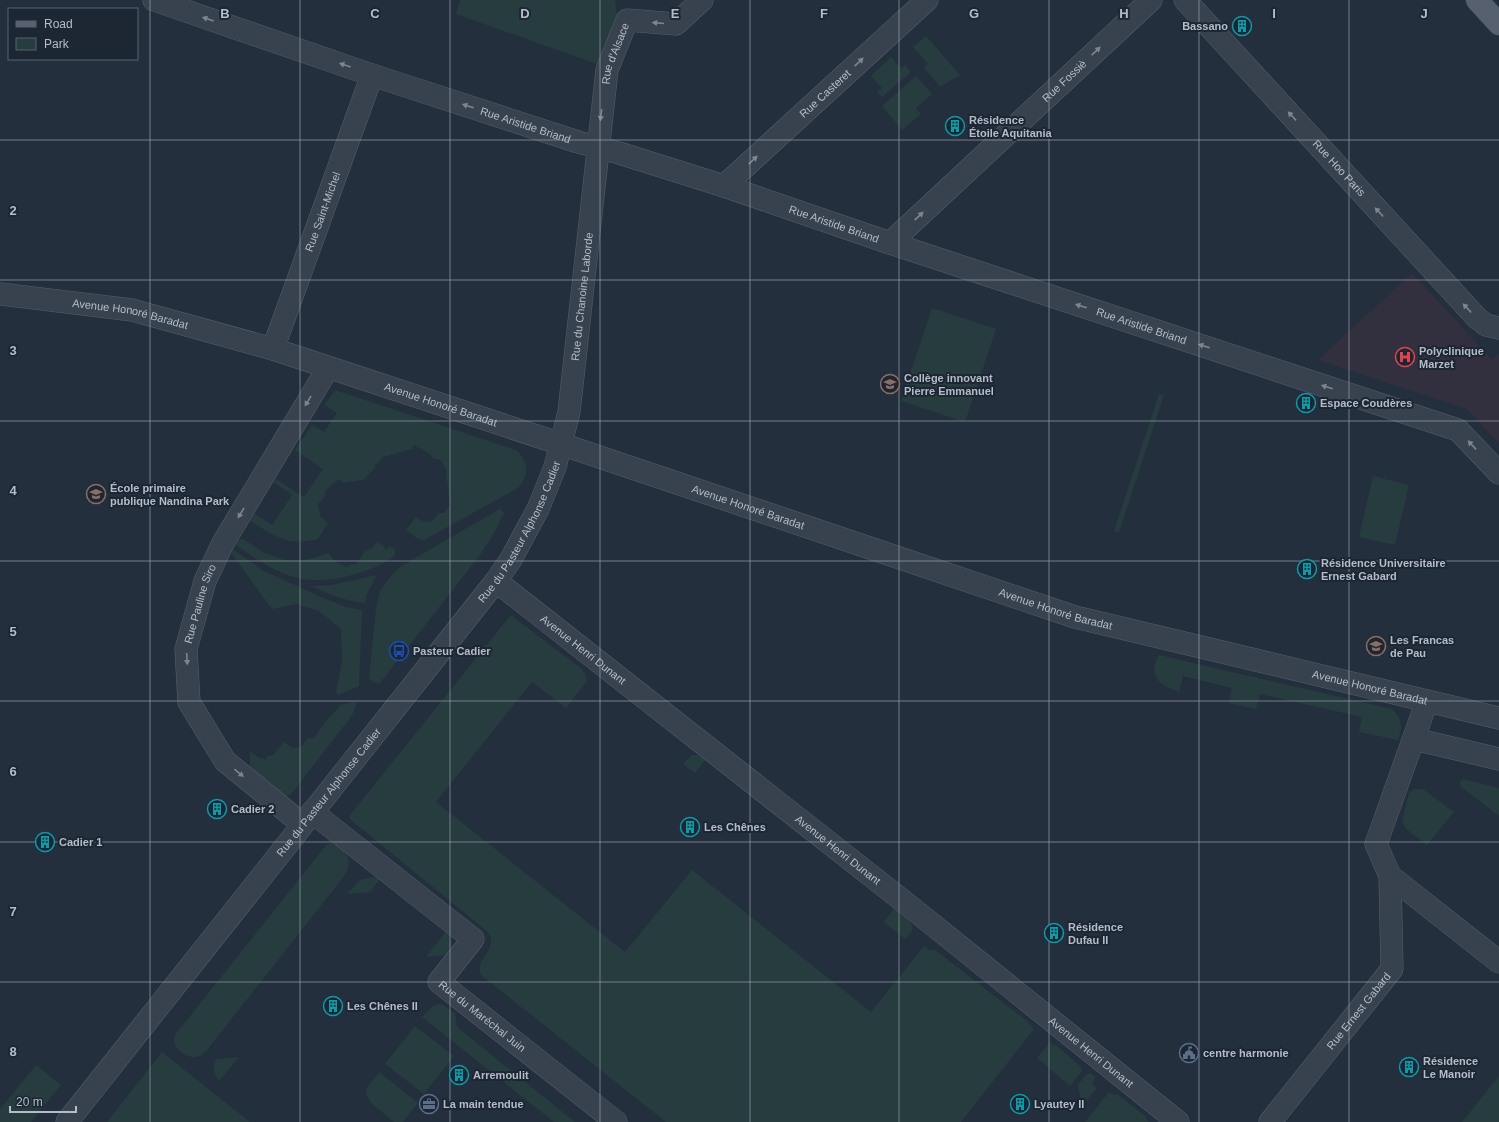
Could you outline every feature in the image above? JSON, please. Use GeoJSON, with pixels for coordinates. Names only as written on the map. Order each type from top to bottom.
{"type":"FeatureCollection","features":[{"type":"Feature","properties":{"kind":"main road"},"geometry":{"type":"LineString","coordinates":[[1477,0],[1499,24]]}},
{"type":"Feature","properties":{"kind":"street","name":"Rue Aristide Briand"},"geometry":{"type":"LineString","coordinates":[[154,0],[372,75],[598,148],[619,153],[724,186],[890,243],[1458,430],[1499,473]]}},
{"type":"Feature","properties":{"kind":"street","name":"Rue d'Alsace"},"geometry":{"type":"LineString","coordinates":[[598,148],[607,70],[627,20],[676,24],[702,0]]}},
{"type":"Feature","properties":{"kind":"street","name":"Rue Casteret"},"geometry":{"type":"LineString","coordinates":[[724,186],[927,0]]}},
{"type":"Feature","properties":{"kind":"street","name":"Rue Fossiè"},"geometry":{"type":"LineString","coordinates":[[890,243],[1151,0]]}},
{"type":"Feature","properties":{"kind":"street","name":"Rue Hoo Paris"},"geometry":{"type":"LineString","coordinates":[[1185,0],[1477,318],[1493,328],[1499,328]]}},
{"type":"Feature","properties":{"kind":"street","name":"Rue Saint-Michel"},"geometry":{"type":"LineString","coordinates":[[273,349],[372,75]]}},
{"type":"Feature","properties":{"kind":"street","name":"Rue du Chanoine Laborde"},"geometry":{"type":"LineString","coordinates":[[561,444],[569,412],[598,148]]}},
{"type":"Feature","properties":{"kind":"street","name":"Avenue Honoré Baradat"},"geometry":{"type":"LineString","coordinates":[[0,294],[132,310],[273,349],[1075,617],[1499,718]]}},
{"type":"Feature","properties":{"kind":"street","name":"Rue Pauline Siro"},"geometry":{"type":"LineString","coordinates":[[307,818],[225,761],[189,702],[186,649],[205,581],[224,543],[328,368]]}},
{"type":"Feature","properties":{"kind":"street","name":"Rue du Pasteur Alphonse Cadier"},"geometry":{"type":"LineString","coordinates":[[67,1122],[496,581],[511,559],[538,509],[561,444]]}},
{"type":"Feature","properties":{"kind":"street","name":"Avenue Henri Dunant"},"geometry":{"type":"LineString","coordinates":[[496,581],[907,904],[1178,1122]]}},
{"type":"Feature","properties":{"kind":"street","name":"Rue Ernest Gabard"},"geometry":{"type":"LineString","coordinates":[[1270,1122],[1392,969],[1390,876],[1376,844],[1407,753],[1414,740],[1427,701]]}},
{"type":"Feature","properties":{"kind":"street"},"geometry":{"type":"LineString","coordinates":[[1414,740],[1499,759]]}},
{"type":"Feature","properties":{"kind":"street","name":"Rue du Maréchal Juin"},"geometry":{"type":"LineString","coordinates":[[307,818],[473,939],[439,982],[616,1122]]}},
{"type":"Feature","properties":{"kind":"street"},"geometry":{"type":"LineString","coordinates":[[1390,876],[1499,962]]}},
{"type":"Feature","properties":{"kind":"shaded area","name":"Polyclinique Marzet"},"geometry":{"type":"Polygon","coordinates":[[[1412,273],[1492,360],[1499,354],[1499,443],[1467,409],[1318,360],[1412,273]]]}},
{"type":"Feature","properties":{"kind":"green space"},"geometry":{"type":"Polygon","coordinates":[[[460,0],[615,0],[617,15],[597,64],[456,14],[460,0]]]}},
{"type":"Feature","properties":{"kind":"green space"},"geometry":{"type":"Polygon","coordinates":[[[926,36],[960,75],[940,87],[924,68],[928,64],[913,47],[926,36]]]}},
{"type":"Feature","properties":{"kind":"green space"},"geometry":{"type":"Polygon","coordinates":[[[891,57],[901,68],[905,65],[911,72],[882,97],[877,92],[882,88],[871,76],[891,57]]]}},
{"type":"Feature","properties":{"kind":"green space"},"geometry":{"type":"Polygon","coordinates":[[[916,76],[932,94],[916,108],[921,114],[902,130],[882,106],[916,76]]]}},
{"type":"Feature","properties":{"kind":"green space"},"geometry":{"type":"Polygon","coordinates":[[[932,308],[996,329],[965,422],[901,401],[932,308]]]}},
{"type":"Feature","properties":{"kind":"green space"},"geometry":{"type":"Polygon","coordinates":[[[335,390],[516,450],[526,464],[525,478],[518,488],[424,540],[418,539],[406,530],[416,517],[423,522],[432,521],[439,513],[444,513],[450,505],[447,469],[441,461],[434,459],[430,454],[414,445],[412,449],[383,457],[378,463],[375,464],[375,468],[363,480],[342,483],[340,480],[335,481],[335,483],[332,484],[325,492],[325,496],[318,504],[320,516],[328,523],[318,539],[297,542],[289,541],[274,535],[249,520],[254,513],[272,525],[292,495],[274,482],[276,479],[304,497],[323,469],[295,450],[312,425],[324,432],[337,413],[324,405],[335,390]]]}},
{"type":"Feature","properties":{"kind":"green space"},"geometry":{"type":"Polygon","coordinates":[[[1159,394],[1164,395],[1119,532],[1114,531],[1159,394]]]}},
{"type":"Feature","properties":{"kind":"green space"},"geometry":{"type":"Polygon","coordinates":[[[1373,476],[1409,485],[1395,545],[1359,537],[1373,476]]]}},
{"type":"Feature","properties":{"kind":"green space"},"geometry":{"type":"Polygon","coordinates":[[[500,509],[504,513],[494,533],[480,555],[380,683],[373,682],[369,678],[376,609],[380,591],[395,571],[405,564],[500,509]]]}},
{"type":"Feature","properties":{"kind":"green space"},"geometry":{"type":"Polygon","coordinates":[[[240,539],[243,539],[263,552],[285,560],[300,561],[328,553],[333,560],[347,567],[356,564],[365,551],[371,549],[377,542],[385,547],[384,549],[386,550],[389,546],[395,549],[395,555],[374,568],[360,573],[332,579],[305,579],[285,574],[257,559],[237,546],[236,543],[240,539]]]}},
{"type":"Feature","properties":{"kind":"green space"},"geometry":{"type":"Polygon","coordinates":[[[233,549],[262,570],[346,607],[362,610],[359,686],[338,695],[336,692],[342,661],[341,629],[319,611],[297,604],[272,609],[232,554],[233,549]]]}},
{"type":"Feature","properties":{"kind":"green space"},"geometry":{"type":"Polygon","coordinates":[[[377,575],[366,596],[365,603],[337,597],[312,586],[332,585],[377,575]]]}},
{"type":"Feature","properties":{"kind":"green space"},"geometry":{"type":"Polygon","coordinates":[[[510,616],[582,669],[586,675],[587,681],[566,708],[532,682],[436,802],[625,952],[692,870],[871,1012],[924,946],[930,950],[935,950],[1027,1021],[1034,1029],[961,1122],[666,1122],[481,975],[479,969],[480,964],[491,944],[491,938],[488,932],[349,818],[510,616]]]}},
{"type":"Feature","properties":{"kind":"green space"},"geometry":{"type":"Polygon","coordinates":[[[1159,655],[1392,709],[1401,723],[1401,731],[1398,740],[1359,732],[1362,717],[1260,694],[1256,709],[1229,703],[1232,688],[1183,676],[1179,692],[1166,686],[1157,679],[1154,669],[1159,655]]]}},
{"type":"Feature","properties":{"kind":"green space"},"geometry":{"type":"Polygon","coordinates":[[[357,701],[354,712],[348,721],[293,792],[288,796],[282,797],[250,772],[250,751],[259,758],[265,760],[268,756],[272,756],[284,742],[293,748],[301,747],[308,738],[314,738],[325,722],[341,705],[357,701]]]}},
{"type":"Feature","properties":{"kind":"green space"},"geometry":{"type":"Polygon","coordinates":[[[692,755],[699,755],[706,759],[695,773],[683,764],[692,755]]]}},
{"type":"Feature","properties":{"kind":"green space"},"geometry":{"type":"Polygon","coordinates":[[[1462,779],[1499,788],[1499,816],[1460,786],[1462,779]]]}},
{"type":"Feature","properties":{"kind":"green space"},"geometry":{"type":"Polygon","coordinates":[[[1414,789],[1423,789],[1454,812],[1427,845],[1405,828],[1402,821],[1409,793],[1414,789]]]}},
{"type":"Feature","properties":{"kind":"green space"},"geometry":{"type":"Polygon","coordinates":[[[331,843],[341,848],[347,856],[348,865],[345,875],[207,1050],[201,1055],[195,1057],[185,1055],[177,1048],[175,1044],[175,1035],[327,844],[331,843]]]}},
{"type":"Feature","properties":{"kind":"green space"},"geometry":{"type":"Polygon","coordinates":[[[374,877],[380,879],[370,892],[347,894],[360,880],[374,877]]]}},
{"type":"Feature","properties":{"kind":"green space"},"geometry":{"type":"Polygon","coordinates":[[[894,908],[912,924],[912,931],[905,939],[884,922],[894,908]]]}},
{"type":"Feature","properties":{"kind":"green space"},"geometry":{"type":"Polygon","coordinates":[[[446,931],[452,943],[450,955],[426,957],[446,931]]]}},
{"type":"Feature","properties":{"kind":"green space"},"geometry":{"type":"Polygon","coordinates":[[[439,1004],[455,1013],[457,1027],[575,1122],[554,1122],[422,1017],[433,1006],[439,1004]]]}},
{"type":"Feature","properties":{"kind":"green space"},"geometry":{"type":"Polygon","coordinates":[[[415,1026],[454,1056],[424,1094],[385,1064],[415,1026]]]}},
{"type":"Feature","properties":{"kind":"green space"},"geometry":{"type":"Polygon","coordinates":[[[1050,1042],[1053,1045],[1056,1045],[1081,1067],[1082,1071],[1070,1086],[1037,1058],[1050,1042]]]}},
{"type":"Feature","properties":{"kind":"green space"},"geometry":{"type":"Polygon","coordinates":[[[162,1052],[250,1122],[107,1122],[162,1052]]]}},
{"type":"Feature","properties":{"kind":"green space"},"geometry":{"type":"Polygon","coordinates":[[[239,1057],[219,1081],[214,1070],[214,1065],[217,1059],[239,1057]]]}},
{"type":"Feature","properties":{"kind":"green space"},"geometry":{"type":"Polygon","coordinates":[[[36,1065],[61,1085],[31,1122],[0,1122],[0,1109],[36,1065]]]}},
{"type":"Feature","properties":{"kind":"green space"},"geometry":{"type":"Polygon","coordinates":[[[379,1072],[418,1103],[403,1122],[394,1122],[371,1103],[366,1094],[366,1089],[379,1072]]]}},
{"type":"Feature","properties":{"kind":"green space"},"geometry":{"type":"Polygon","coordinates":[[[1091,1073],[1095,1077],[1092,1084],[1097,1088],[1082,1106],[1078,1085],[1086,1074],[1091,1073]]]}},
{"type":"Feature","properties":{"kind":"green space"},"geometry":{"type":"Polygon","coordinates":[[[1499,1076],[1499,1122],[1462,1122],[1499,1076]]]}},
{"type":"Feature","properties":{"kind":"green space"},"geometry":{"type":"Polygon","coordinates":[[[1109,1092],[1117,1094],[1144,1115],[1149,1122],[1085,1122],[1109,1092]]]}},
{"type":"Feature","properties":{"kind":"place","name":"Bassano"},"geometry":{"type":"Point","coordinates":[1242,26]}},
{"type":"Feature","properties":{"kind":"place","name":"Résidence Étoile Aquitania"},"geometry":{"type":"Point","coordinates":[955,126]}},
{"type":"Feature","properties":{"kind":"place","name":"Polyclinique Marzet"},"geometry":{"type":"Point","coordinates":[1405,357]}},
{"type":"Feature","properties":{"kind":"place","name":"Collège innovant Pierre Emmanuel"},"geometry":{"type":"Point","coordinates":[890,384]}},
{"type":"Feature","properties":{"kind":"place","name":"Espace Coudères"},"geometry":{"type":"Point","coordinates":[1306,403]}},
{"type":"Feature","properties":{"kind":"place","name":"École primaire publique Nandina Park"},"geometry":{"type":"Point","coordinates":[96,494]}},
{"type":"Feature","properties":{"kind":"place","name":"Résidence Universitaire Ernest Gabard"},"geometry":{"type":"Point","coordinates":[1307,569]}},
{"type":"Feature","properties":{"kind":"place","name":"Les Francas de Pau"},"geometry":{"type":"Point","coordinates":[1376,646]}},
{"type":"Feature","properties":{"kind":"place","name":"Pasteur Cadier"},"geometry":{"type":"Point","coordinates":[399,651]}},
{"type":"Feature","properties":{"kind":"place","name":"Cadier 2"},"geometry":{"type":"Point","coordinates":[217,809]}},
{"type":"Feature","properties":{"kind":"place","name":"Les Chênes"},"geometry":{"type":"Point","coordinates":[690,827]}},
{"type":"Feature","properties":{"kind":"place","name":"Cadier 1"},"geometry":{"type":"Point","coordinates":[45,842]}},
{"type":"Feature","properties":{"kind":"place","name":"Résidence Dufau II"},"geometry":{"type":"Point","coordinates":[1054,933]}},
{"type":"Feature","properties":{"kind":"place","name":"Les Chênes II"},"geometry":{"type":"Point","coordinates":[333,1006]}},
{"type":"Feature","properties":{"kind":"place","name":"centre harmonie"},"geometry":{"type":"Point","coordinates":[1189,1053]}},
{"type":"Feature","properties":{"kind":"place","name":"Résidence Le Manoir"},"geometry":{"type":"Point","coordinates":[1409,1067]}},
{"type":"Feature","properties":{"kind":"place","name":"Arremoulit"},"geometry":{"type":"Point","coordinates":[459,1075]}},
{"type":"Feature","properties":{"kind":"place","name":"La main tendue"},"geometry":{"type":"Point","coordinates":[429,1104]}},
{"type":"Feature","properties":{"kind":"place","name":"Lyautey II"},"geometry":{"type":"Point","coordinates":[1020,1104]}}]}
